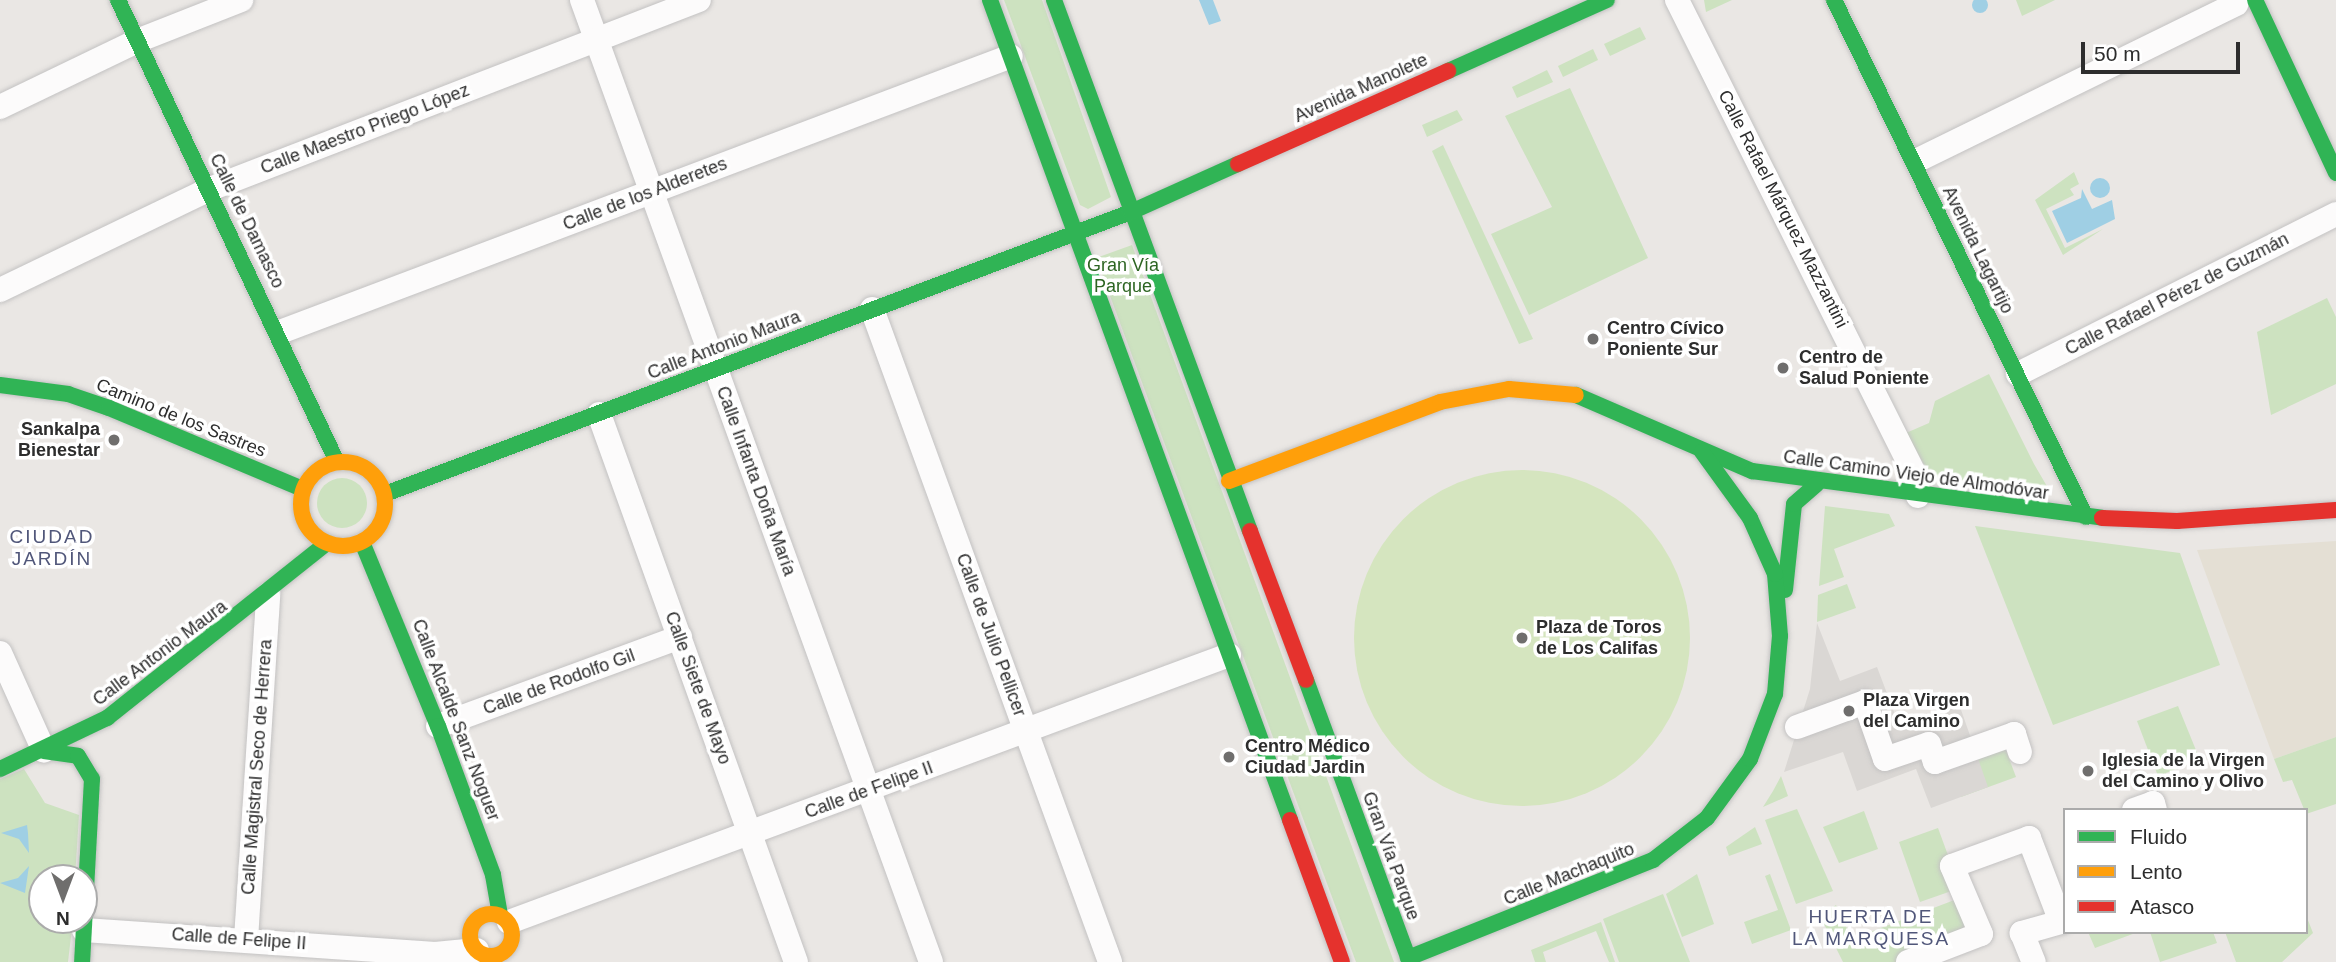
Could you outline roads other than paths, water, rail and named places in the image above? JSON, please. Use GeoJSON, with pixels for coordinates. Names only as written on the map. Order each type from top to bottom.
{"type":"FeatureCollection","features":[{"type":"Feature","properties":{"kind":"main road","name":"Calle de Damasco"},"geometry":{"type":"LineString","coordinates":[[118,0],[280,332],[337,462]]}},
{"type":"Feature","properties":{"kind":"main road"},"geometry":{"type":"LineString","coordinates":[[990,0],[1078,231],[1342,962]]}},
{"type":"Feature","properties":{"kind":"main road","name":"Gran Vía Parque"},"geometry":{"type":"LineString","coordinates":[[1055,0],[1229,481],[1409,960]]}},
{"type":"Feature","properties":{"kind":"main road","name":"Avenida Manolete"},"geometry":{"type":"LineString","coordinates":[[1131,212],[1607,0]]}},
{"type":"Feature","properties":{"kind":"main road","name":"Avenida Lagartijo"},"geometry":{"type":"LineString","coordinates":[[1834,0],[2086,517]]}},
{"type":"Feature","properties":{"kind":"main road"},"geometry":{"type":"LineString","coordinates":[[2245,2],[2336,173]]}},
{"type":"Feature","properties":{"kind":"main road"},"geometry":{"type":"LineString","coordinates":[[1078,231],[1131,212]]}},
{"type":"Feature","properties":{"kind":"main road","name":"Calle Antonio Maura"},"geometry":{"type":"LineString","coordinates":[[384,494],[1078,231]]}},
{"type":"Feature","properties":{"kind":"main road","name":"Camino de los Sastres"},"geometry":{"type":"LineString","coordinates":[[0,386],[68,394],[110,408],[303,489]]}},
{"type":"Feature","properties":{"kind":"main road","name":"Calle Camino Viejo de Almodóvar"},"geometry":{"type":"LineString","coordinates":[[1229,481],[1440,401],[1509,389],[1558,390],[1605,403],[1702,452],[1778,476],[1817,484],[2086,517],[2177,521],[2336,510]]}},
{"type":"Feature","properties":{"kind":"main road","name":"Calle Machaquito"},"geometry":{"type":"LineString","coordinates":[[1409,960],[1626,874],[1707,818],[1766,725],[1780,636],[1775,574],[1750,518],[1702,452]]}},
{"type":"Feature","properties":{"kind":"main road"},"geometry":{"type":"LineString","coordinates":[[337,462],[371,472],[384,494],[381,522],[362,542],[327,543],[304,521],[303,489],[316,471],[337,462]]}},
{"type":"Feature","properties":{"kind":"main road"},"geometry":{"type":"LineString","coordinates":[[1750,518],[1759,495],[1778,476]]}},
{"type":"Feature","properties":{"kind":"main road"},"geometry":{"type":"LineString","coordinates":[[1780,636],[1794,504],[1817,484]]}},
{"type":"Feature","properties":{"kind":"main road","name":"Calle Alcalde Sanz Noguer"},"geometry":{"type":"LineString","coordinates":[[362,542],[438,726],[493,875],[504,919]]}},
{"type":"Feature","properties":{"kind":"main road","name":"Calle Antonio Maura"},"geometry":{"type":"LineString","coordinates":[[0,769],[44,751],[107,718],[268,595],[327,543]]}},
{"type":"Feature","properties":{"kind":"main road"},"geometry":{"type":"LineString","coordinates":[[44,751],[78,756],[92,779],[87,864]]}},
{"type":"Feature","properties":{"kind":"main road"},"geometry":{"type":"LineString","coordinates":[[504,919],[509,947],[486,956],[470,939],[476,920],[504,919]]}},
{"type":"Feature","properties":{"kind":"main road"},"geometry":{"type":"LineString","coordinates":[[82,962],[84,934]]}},
{"type":"Feature","properties":{"kind":"street"},"geometry":{"type":"LineString","coordinates":[[0,107],[137,41],[241,0]]}},
{"type":"Feature","properties":{"kind":"street","name":"Calle Infanta Doña María"},"geometry":{"type":"LineString","coordinates":[[582,0],[931,962]]}},
{"type":"Feature","properties":{"kind":"street","name":"Calle Maestro Priego López"},"geometry":{"type":"LineString","coordinates":[[0,290],[210,189],[699,0]]}},
{"type":"Feature","properties":{"kind":"street","name":"Calle Rafael Márquez Mazzantini"},"geometry":{"type":"LineString","coordinates":[[1677,0],[1917,479],[1918,496]]}},
{"type":"Feature","properties":{"kind":"street"},"geometry":{"type":"LineString","coordinates":[[1922,158],[2245,2]]}},
{"type":"Feature","properties":{"kind":"street","name":"Calle de los Alderetes"},"geometry":{"type":"LineString","coordinates":[[280,332],[1011,56]]}},
{"type":"Feature","properties":{"kind":"street","name":"Calle Rafael Pérez de Guzmán"},"geometry":{"type":"LineString","coordinates":[[2018,374],[2336,214]]}},
{"type":"Feature","properties":{"kind":"street","name":"Calle de Julio Pellicer"},"geometry":{"type":"LineString","coordinates":[[872,309],[1110,962]]}},
{"type":"Feature","properties":{"kind":"street","name":"Calle Siete de Mayo"},"geometry":{"type":"LineString","coordinates":[[599,414],[796,962]]}},
{"type":"Feature","properties":{"kind":"street","name":"Calle Magistral Seco de Herrera"},"geometry":{"type":"LineString","coordinates":[[246,939],[268,595]]}},
{"type":"Feature","properties":{"kind":"street","name":"Calle de Rodolfo Gil"},"geometry":{"type":"LineString","coordinates":[[438,726],[680,637]]}},
{"type":"Feature","properties":{"kind":"street"},"geometry":{"type":"LineString","coordinates":[[0,653],[44,751]]}},
{"type":"Feature","properties":{"kind":"street","name":"Calle de Felipe II"},"geometry":{"type":"LineString","coordinates":[[504,919],[869,791],[1229,655]]}},
{"type":"Feature","properties":{"kind":"street"},"geometry":{"type":"LineString","coordinates":[[1797,727],[1865,702],[1885,759],[1929,744],[1935,762],[2014,734],[2020,752]]}},
{"type":"Feature","properties":{"kind":"street"},"geometry":{"type":"LineString","coordinates":[[2139,808],[2153,803],[2154,808]]}},
{"type":"Feature","properties":{"kind":"street"},"geometry":{"type":"LineString","coordinates":[[1908,962],[1981,934],[1952,866],[2029,838],[2061,922],[2022,933],[2034,962]]}},
{"type":"Feature","properties":{"kind":"street","name":"Calle de Felipe II"},"geometry":{"type":"LineString","coordinates":[[98,931],[486,956]]}},
{"type":"Feature","properties":{"kind":"water"},"geometry":{"type":"Polygon","coordinates":[[[1974,-1],[1986,-1],[1986,11],[1974,11],[1974,-1]]]}},
{"type":"Feature","properties":{"kind":"water"},"geometry":{"type":"Polygon","coordinates":[[[1199,0],[1213,0],[1221,21],[1209,25],[1199,0]]]}},
{"type":"Feature","properties":{"kind":"water"},"geometry":{"type":"Polygon","coordinates":[[[2100,178],[2107,181],[2110,188],[2107,195],[2100,198],[2093,195],[2090,188],[2093,181],[2100,178]]]}},
{"type":"Feature","properties":{"kind":"water"},"geometry":{"type":"Polygon","coordinates":[[[2082,189],[2092,209],[2112,200],[2115,219],[2067,243],[2052,211],[2081,198],[2082,189]]]}},
{"type":"Feature","properties":{"kind":"water"},"geometry":{"type":"Polygon","coordinates":[[[27,825],[29,853],[19,839],[1,833],[27,825]]]}},
{"type":"Feature","properties":{"kind":"water"},"geometry":{"type":"Polygon","coordinates":[[[28,867],[25,893],[0,883],[18,878],[28,867]]]}},
{"type":"Feature","properties":{"kind":"place","name":"Centro Cívico Poniente Sur"},"geometry":{"type":"Point","coordinates":[1593,339]}},
{"type":"Feature","properties":{"kind":"place","name":"Centro de Salud Poniente"},"geometry":{"type":"Point","coordinates":[1783,368]}},
{"type":"Feature","properties":{"kind":"place","name":"Sankalpa Bienestar"},"geometry":{"type":"Point","coordinates":[114,440]}},
{"type":"Feature","properties":{"kind":"place","name":"Plaza de Toros de Los Califas"},"geometry":{"type":"Point","coordinates":[1522,638]}},
{"type":"Feature","properties":{"kind":"place","name":"Plaza Virgen del Camino"},"geometry":{"type":"Point","coordinates":[1849,711]}},
{"type":"Feature","properties":{"kind":"place","name":"Centro Médico Ciudad Jardin"},"geometry":{"type":"Point","coordinates":[1229,757]}},
{"type":"Feature","properties":{"kind":"place","name":"Iglesia de la Virgen del Camino y Olivo"},"geometry":{"type":"Point","coordinates":[2088,771]}},
{"type":"Feature","properties":{"kind":"district","name":"CIUDAD JARDÍN"},"geometry":{"type":"Point","coordinates":[52,548]}},
{"type":"Feature","properties":{"kind":"district","name":"HUERTA DE LA MARQUESA"},"geometry":{"type":"Point","coordinates":[1871,928]}}]}
